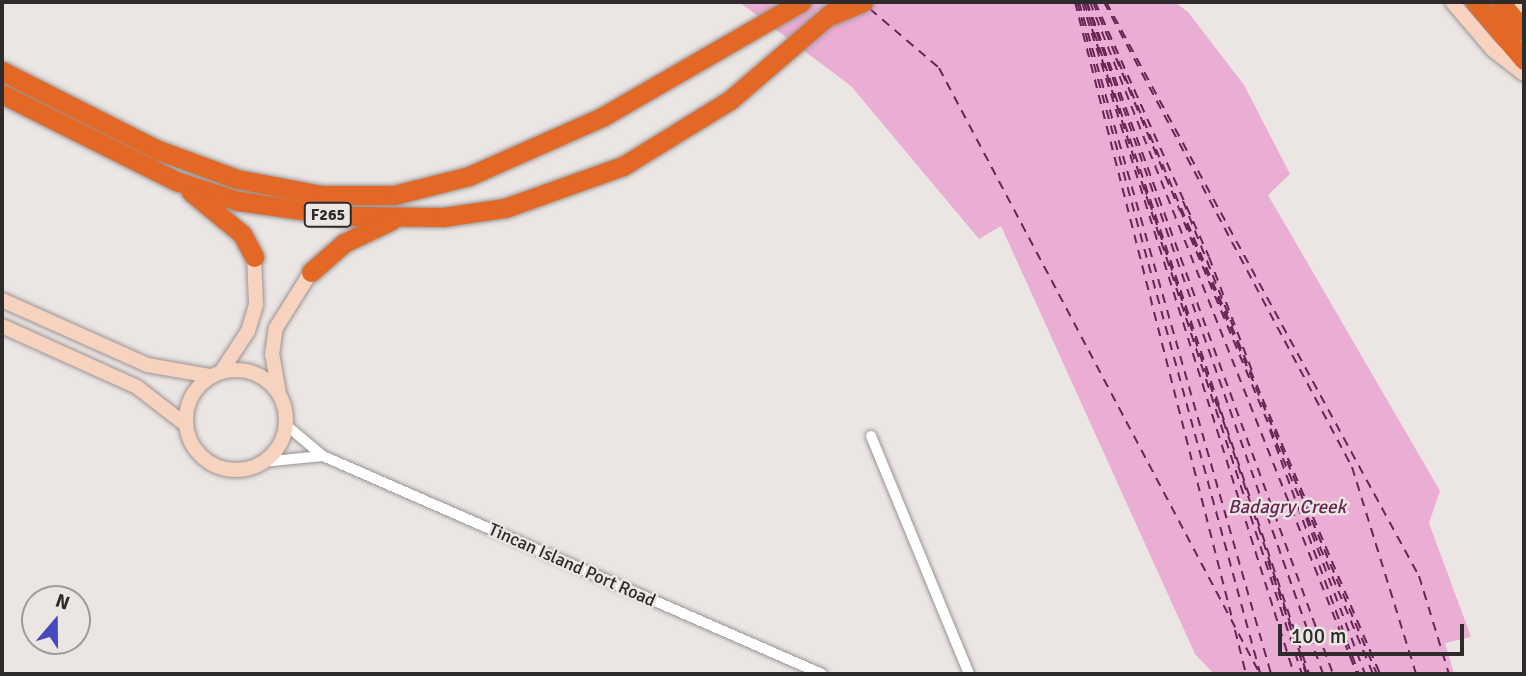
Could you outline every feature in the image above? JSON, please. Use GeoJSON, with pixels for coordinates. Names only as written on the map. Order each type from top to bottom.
{"type":"FeatureCollection","features":[{"type":"Feature","properties":{"kind":"highway","name":"F265"},"geometry":{"type":"LineString","coordinates":[[2,71],[193,165],[283,189],[355,197],[432,188],[470,176],[644,93],[801,2]]}},
{"type":"Feature","properties":{"kind":"highway","name":"F265"},"geometry":{"type":"LineString","coordinates":[[2,94],[176,181],[292,211],[398,217],[505,208],[592,180],[665,143],[730,100],[844,2]]}},
{"type":"Feature","properties":{"kind":"highway"},"geometry":{"type":"LineString","coordinates":[[827,16],[863,2]]}},
{"type":"Feature","properties":{"kind":"highway"},"geometry":{"type":"LineString","coordinates":[[1475,2],[1517,18]]}},
{"type":"Feature","properties":{"kind":"highway"},"geometry":{"type":"LineString","coordinates":[[1500,2],[1517,18],[1524,60]]}},
{"type":"Feature","properties":{"kind":"highway"},"geometry":{"type":"LineString","coordinates":[[176,181],[242,233],[254,257]]}},
{"type":"Feature","properties":{"kind":"highway"},"geometry":{"type":"LineString","coordinates":[[311,272],[344,243],[398,217]]}},
{"type":"Feature","properties":{"kind":"street"},"geometry":{"type":"LineString","coordinates":[[1452,2],[1493,50],[1524,74]]}},
{"type":"Feature","properties":{"kind":"street"},"geometry":{"type":"LineString","coordinates":[[254,257],[256,304],[247,331],[216,374],[191,397],[186,425],[194,448],[213,464],[238,470],[262,462],[281,442],[285,425],[272,355],[276,328],[311,272]]}},
{"type":"Feature","properties":{"kind":"street"},"geometry":{"type":"LineString","coordinates":[[2,300],[147,365],[216,374],[260,376],[280,397]]}},
{"type":"Feature","properties":{"kind":"street"},"geometry":{"type":"LineString","coordinates":[[2,326],[137,387],[186,425]]}},
{"type":"Feature","properties":{"kind":"street","name":"Tincan Island Port Road"},"geometry":{"type":"LineString","coordinates":[[285,425],[323,456],[822,674]]}},
{"type":"Feature","properties":{"kind":"street"},"geometry":{"type":"LineString","coordinates":[[871,436],[969,674]]}},
{"type":"Feature","properties":{"kind":"street","name":"Tincan Island Port Road"},"geometry":{"type":"LineString","coordinates":[[262,462],[323,456]]}},
{"type":"Feature","properties":{"kind":"water","name":"Badagry Creek"},"geometry":{"type":"Polygon","coordinates":[[[739,2],[1175,2],[1188,12],[1244,85],[1290,174],[1268,195],[1440,491],[1429,523],[1471,637],[1445,643],[1454,674],[1214,674],[1195,654],[1001,226],[979,239],[851,86],[739,2]]]}},
{"type":"Feature","properties":{"kind":"ferry route"},"geometry":{"type":"LineString","coordinates":[[1075,2],[1233,622]]}},
{"type":"Feature","properties":{"kind":"ferry route"},"geometry":{"type":"LineString","coordinates":[[1077,2],[1260,673]]}},
{"type":"Feature","properties":{"kind":"ferry route"},"geometry":{"type":"LineString","coordinates":[[1079,2],[1271,674]]}},
{"type":"Feature","properties":{"kind":"ferry route"},"geometry":{"type":"LineString","coordinates":[[1082,2],[1294,674]]}},
{"type":"Feature","properties":{"kind":"ferry route"},"geometry":{"type":"LineString","coordinates":[[1084,2],[1309,674]]}},
{"type":"Feature","properties":{"kind":"ferry route"},"geometry":{"type":"LineString","coordinates":[[1086,2],[1323,674]]}},
{"type":"Feature","properties":{"kind":"ferry route"},"geometry":{"type":"LineString","coordinates":[[1087,2],[1333,674]]}},
{"type":"Feature","properties":{"kind":"ferry route"},"geometry":{"type":"LineString","coordinates":[[1090,2],[1357,674]]}},
{"type":"Feature","properties":{"kind":"ferry route"},"geometry":{"type":"LineString","coordinates":[[1093,2],[1380,674]]}},
{"type":"Feature","properties":{"kind":"ferry route"},"geometry":{"type":"LineString","coordinates":[[1095,2],[1209,257],[1252,371]]}},
{"type":"Feature","properties":{"kind":"ferry route"},"geometry":{"type":"LineString","coordinates":[[1104,2],[1352,467],[1416,674]]}},
{"type":"Feature","properties":{"kind":"ferry route"},"geometry":{"type":"LineString","coordinates":[[1106,2],[1419,576],[1449,674]]}},
{"type":"Feature","properties":{"kind":"ferry route"},"geometry":{"type":"LineString","coordinates":[[870,9],[939,68],[1260,674]]}},
{"type":"Feature","properties":{"kind":"ferry route"},"geometry":{"type":"LineString","coordinates":[[1092,29],[1302,674]]}},
{"type":"Feature","properties":{"kind":"ferry route"},"geometry":{"type":"LineString","coordinates":[[1116,58],[1180,211]]}},
{"type":"Feature","properties":{"kind":"ferry route"},"geometry":{"type":"LineString","coordinates":[[1144,186],[1217,406]]}},
{"type":"Feature","properties":{"kind":"ferry route"},"geometry":{"type":"LineString","coordinates":[[1183,201],[1233,326]]}},
{"type":"Feature","properties":{"kind":"ferry route"},"geometry":{"type":"LineString","coordinates":[[1180,209],[1237,343]]}},
{"type":"Feature","properties":{"kind":"ferry route"},"geometry":{"type":"LineString","coordinates":[[1184,222],[1373,674]]}},
{"type":"Feature","properties":{"kind":"ferry route"},"geometry":{"type":"LineString","coordinates":[[1237,343],[1377,674]]}},
{"type":"Feature","properties":{"kind":"ferry route"},"geometry":{"type":"LineString","coordinates":[[1218,405],[1307,674]]}},
{"type":"Feature","properties":{"kind":"ferry route"},"geometry":{"type":"LineString","coordinates":[[1270,430],[1359,674]]}},
{"type":"Feature","properties":{"kind":"ferry route"},"geometry":{"type":"LineString","coordinates":[[1306,518],[1365,674]]}},
{"type":"Feature","properties":{"kind":"ferry route"},"geometry":{"type":"LineString","coordinates":[[1268,561],[1306,674]]}},
{"type":"Feature","properties":{"kind":"ferry route"},"geometry":{"type":"LineString","coordinates":[[1235,630],[1246,674]]}}]}
